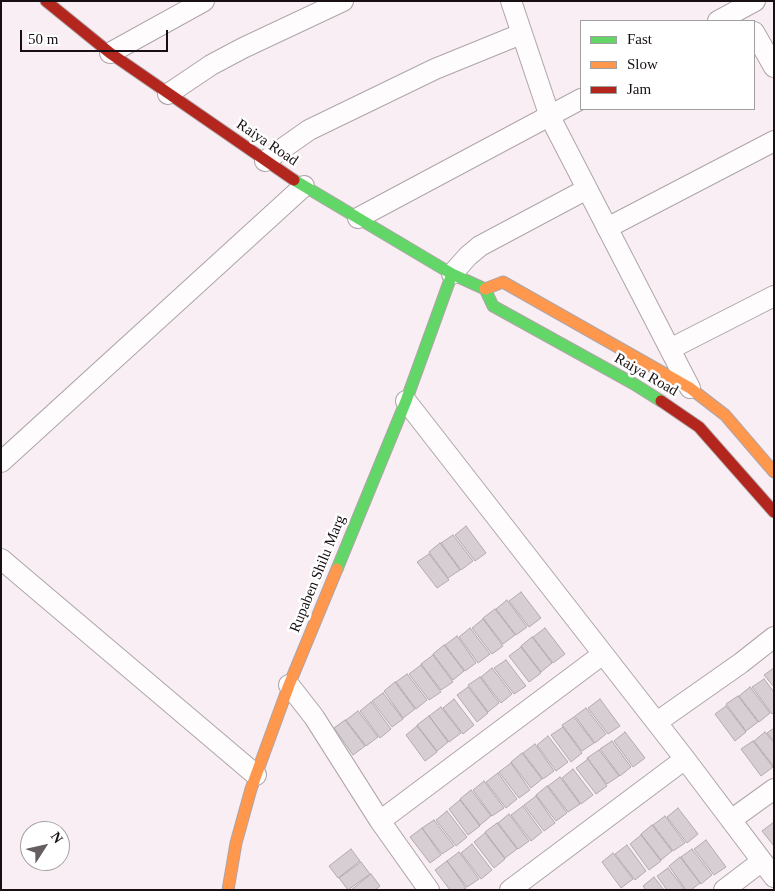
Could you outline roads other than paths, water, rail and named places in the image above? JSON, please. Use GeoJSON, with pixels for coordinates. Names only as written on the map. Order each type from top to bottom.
{"type":"FeatureCollection","features":[{"type":"Feature","properties":{"kind":"street"},"geometry":{"type":"LineString","coordinates":[[110,53],[204,1]]}},
{"type":"Feature","properties":{"kind":"street"},"geometry":{"type":"LineString","coordinates":[[168,94],[212,65],[243,48],[343,1]]}},
{"type":"Feature","properties":{"kind":"street"},"geometry":{"type":"LineString","coordinates":[[511,1],[550,117],[690,388]]}},
{"type":"Feature","properties":{"kind":"street","name":"Raiya Road"},"geometry":{"type":"LineString","coordinates":[[54,4],[110,53],[265,161],[452,274],[485,289],[493,306],[634,384],[679,412],[699,427],[774,512]]}},
{"type":"Feature","properties":{"kind":"street"},"geometry":{"type":"LineString","coordinates":[[720,20],[745,8]]}},
{"type":"Feature","properties":{"kind":"street"},"geometry":{"type":"LineString","coordinates":[[265,161],[309,130],[435,69],[521,34]]}},
{"type":"Feature","properties":{"kind":"street"},"geometry":{"type":"LineString","coordinates":[[755,34],[774,67]]}},
{"type":"Feature","properties":{"kind":"street"},"geometry":{"type":"LineString","coordinates":[[358,218],[580,100]]}},
{"type":"Feature","properties":{"kind":"street"},"geometry":{"type":"LineString","coordinates":[[607,228],[774,141]]}},
{"type":"Feature","properties":{"kind":"street"},"geometry":{"type":"LineString","coordinates":[[1,462],[304,186]]}},
{"type":"Feature","properties":{"kind":"street"},"geometry":{"type":"LineString","coordinates":[[452,274],[480,246],[587,189]]}},
{"type":"Feature","properties":{"kind":"street","name":"Rupaben Shilu Marg"},"geometry":{"type":"LineString","coordinates":[[228,890],[236,843],[250,790],[289,685],[406,401],[452,274]]}},
{"type":"Feature","properties":{"kind":"street","name":"Raiya Road"},"geometry":{"type":"LineString","coordinates":[[485,289],[503,282],[690,388],[725,415],[774,472]]}},
{"type":"Feature","properties":{"kind":"street"},"geometry":{"type":"LineString","coordinates":[[670,349],[774,296]]}},
{"type":"Feature","properties":{"kind":"street"},"geometry":{"type":"LineString","coordinates":[[406,401],[685,758],[768,869],[724,890]]}},
{"type":"Feature","properties":{"kind":"street"},"geometry":{"type":"LineString","coordinates":[[1,559],[256,775]]}},
{"type":"Feature","properties":{"kind":"street"},"geometry":{"type":"LineString","coordinates":[[657,722],[741,663],[774,636]]}},
{"type":"Feature","properties":{"kind":"street"},"geometry":{"type":"LineString","coordinates":[[380,821],[603,654]]}},
{"type":"Feature","properties":{"kind":"street"},"geometry":{"type":"LineString","coordinates":[[289,685],[314,717],[380,821],[429,890]]}},
{"type":"Feature","properties":{"kind":"street"},"geometry":{"type":"LineString","coordinates":[[510,890],[685,758]]}},
{"type":"Feature","properties":{"kind":"street"},"geometry":{"type":"LineString","coordinates":[[731,820],[774,789]]}}]}
